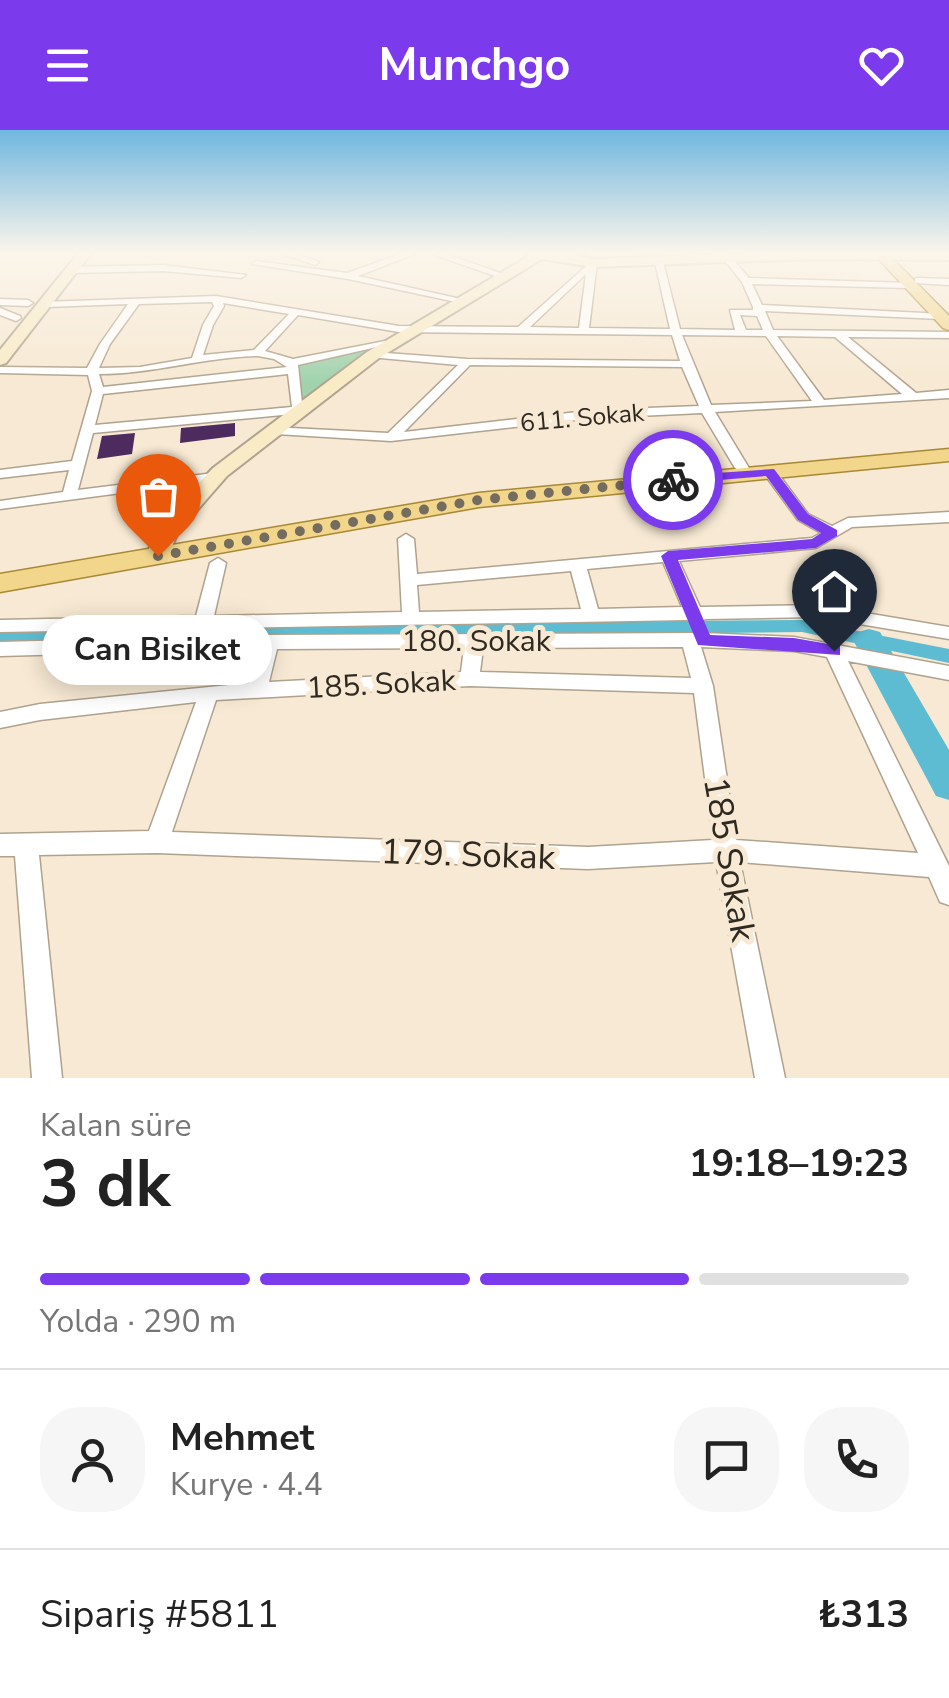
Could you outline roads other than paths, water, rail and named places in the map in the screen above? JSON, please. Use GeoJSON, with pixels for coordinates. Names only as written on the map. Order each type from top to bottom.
{"type":"FeatureCollection","features":[{"type":"Feature","properties":{"kind":"main road"},"geometry":{"type":"LineString","coordinates":[[925,295],[946,318]]}},
{"type":"Feature","properties":{"kind":"main road"},"geometry":{"type":"LineString","coordinates":[[0,572],[479,500],[742,468],[949,453]]}},
{"type":"Feature","properties":{"kind":"main road"},"geometry":{"type":"LineString","coordinates":[[688,476],[770,472],[949,453]]}},
{"type":"Feature","properties":{"kind":"main road"},"geometry":{"type":"LineString","coordinates":[[0,583],[158,551]]}},
{"type":"Feature","properties":{"kind":"street"},"geometry":{"type":"LineString","coordinates":[[0,360],[43,295]]}},
{"type":"Feature","properties":{"kind":"street"},"geometry":{"type":"LineString","coordinates":[[0,337],[16,318],[46,295]]}},
{"type":"Feature","properties":{"kind":"street"},"geometry":{"type":"LineString","coordinates":[[216,298],[219,295]]}},
{"type":"Feature","properties":{"kind":"street"},"geometry":{"type":"LineString","coordinates":[[431,295],[458,302]]}},
{"type":"Feature","properties":{"kind":"street"},"geometry":{"type":"LineString","coordinates":[[158,551],[191,500],[214,477],[373,356],[470,295]]}},
{"type":"Feature","properties":{"kind":"street"},"geometry":{"type":"LineString","coordinates":[[521,330],[557,295]]}},
{"type":"Feature","properties":{"kind":"street"},"geometry":{"type":"LineString","coordinates":[[584,330],[588,295]]}},
{"type":"Feature","properties":{"kind":"street"},"geometry":{"type":"LineString","coordinates":[[665,295],[672,331],[705,409],[742,468]]}},
{"type":"Feature","properties":{"kind":"street"},"geometry":{"type":"LineString","coordinates":[[752,295],[771,336],[821,404]]}},
{"type":"Feature","properties":{"kind":"street"},"geometry":{"type":"LineString","coordinates":[[0,302],[216,298],[412,329],[672,331],[771,336],[949,334]]}},
{"type":"Feature","properties":{"kind":"street"},"geometry":{"type":"LineString","coordinates":[[196,361],[208,324],[219,306],[216,298]]}},
{"type":"Feature","properties":{"kind":"street"},"geometry":{"type":"LineString","coordinates":[[69,496],[98,391],[92,370],[105,344],[136,301]]}},
{"type":"Feature","properties":{"kind":"street"},"geometry":{"type":"LineString","coordinates":[[544,307],[558,308]]}},
{"type":"Feature","properties":{"kind":"street"},"geometry":{"type":"LineString","coordinates":[[572,308],[586,309]]}},
{"type":"Feature","properties":{"kind":"street"},"geometry":{"type":"LineString","coordinates":[[0,311],[16,318]]}},
{"type":"Feature","properties":{"kind":"street"},"geometry":{"type":"LineString","coordinates":[[742,334],[734,312],[946,318]]}},
{"type":"Feature","properties":{"kind":"street"},"geometry":{"type":"LineString","coordinates":[[257,352],[295,313]]}},
{"type":"Feature","properties":{"kind":"street"},"geometry":{"type":"LineString","coordinates":[[861,314],[885,334]]}},
{"type":"Feature","properties":{"kind":"street"},"geometry":{"type":"LineString","coordinates":[[840,336],[910,396]]}},
{"type":"Feature","properties":{"kind":"street"},"geometry":{"type":"LineString","coordinates":[[98,391],[292,366],[394,342]]}},
{"type":"Feature","properties":{"kind":"street"},"geometry":{"type":"LineString","coordinates":[[0,370],[143,370],[257,352],[284,357],[292,366],[299,410]]}},
{"type":"Feature","properties":{"kind":"street"},"geometry":{"type":"LineString","coordinates":[[373,356],[467,362],[686,364]]}},
{"type":"Feature","properties":{"kind":"street"},"geometry":{"type":"LineString","coordinates":[[391,436],[467,362]]}},
{"type":"Feature","properties":{"kind":"street","name":"611. Sokak"},"geometry":{"type":"LineString","coordinates":[[276,430],[391,436],[595,414],[949,394]]}},
{"type":"Feature","properties":{"kind":"street"},"geometry":{"type":"LineString","coordinates":[[86,430],[299,410]]}},
{"type":"Feature","properties":{"kind":"street"},"geometry":{"type":"LineString","coordinates":[[0,474],[76,465]]}},
{"type":"Feature","properties":{"kind":"street"},"geometry":{"type":"LineString","coordinates":[[770,472],[803,517],[832,533]]}},
{"type":"Feature","properties":{"kind":"street"},"geometry":{"type":"LineString","coordinates":[[0,506],[214,477]]}},
{"type":"Feature","properties":{"kind":"street"},"geometry":{"type":"LineString","coordinates":[[412,580],[816,544],[848,523],[949,517]]}},
{"type":"Feature","properties":{"kind":"street"},"geometry":{"type":"LineString","coordinates":[[406,539],[412,580],[411,618]]}},
{"type":"Feature","properties":{"kind":"street","name":"185 Sokak"},"geometry":{"type":"LineString","coordinates":[[668,556],[697,630],[726,850],[770,1078]]}},
{"type":"Feature","properties":{"kind":"street"},"geometry":{"type":"LineString","coordinates":[[204,622],[218,563]]}},
{"type":"Feature","properties":{"kind":"street"},"geometry":{"type":"LineString","coordinates":[[577,564],[591,614]]}},
{"type":"Feature","properties":{"kind":"street"},"geometry":{"type":"LineString","coordinates":[[0,626],[591,614],[697,630],[818,611],[949,633]]}},
{"type":"Feature","properties":{"kind":"street","name":"180. Sokak"},"geometry":{"type":"LineString","coordinates":[[0,649],[269,642],[474,642],[697,630],[949,673]]}},
{"type":"Feature","properties":{"kind":"street"},"geometry":{"type":"LineString","coordinates":[[257,691],[269,642]]}},
{"type":"Feature","properties":{"kind":"street"},"geometry":{"type":"LineString","coordinates":[[470,679],[474,642]]}},
{"type":"Feature","properties":{"kind":"street"},"geometry":{"type":"LineString","coordinates":[[842,652],[949,892]]}},
{"type":"Feature","properties":{"kind":"street","name":"185. Sokak"},"geometry":{"type":"LineString","coordinates":[[0,720],[209,693],[470,679],[703,686]]}},
{"type":"Feature","properties":{"kind":"street"},"geometry":{"type":"LineString","coordinates":[[157,842],[209,693]]}},
{"type":"Feature","properties":{"kind":"street","name":"179. Sokak"},"geometry":{"type":"LineString","coordinates":[[13,844],[157,842],[588,858],[726,850],[936,866]]}},
{"type":"Feature","properties":{"kind":"street"},"geometry":{"type":"LineString","coordinates":[[13,844],[47,1078]]}},
{"type":"Feature","properties":{"kind":"waterway"},"geometry":{"type":"LineString","coordinates":[[0,634],[802,626],[949,656]]}},
{"type":"Feature","properties":{"kind":"waterway"},"geometry":{"type":"LineString","coordinates":[[869,640],[949,784]]}},
{"type":"Feature","properties":{"kind":"place","name":"Can Bisiket"},"geometry":{"type":"Point","coordinates":[158,556]}}]}
